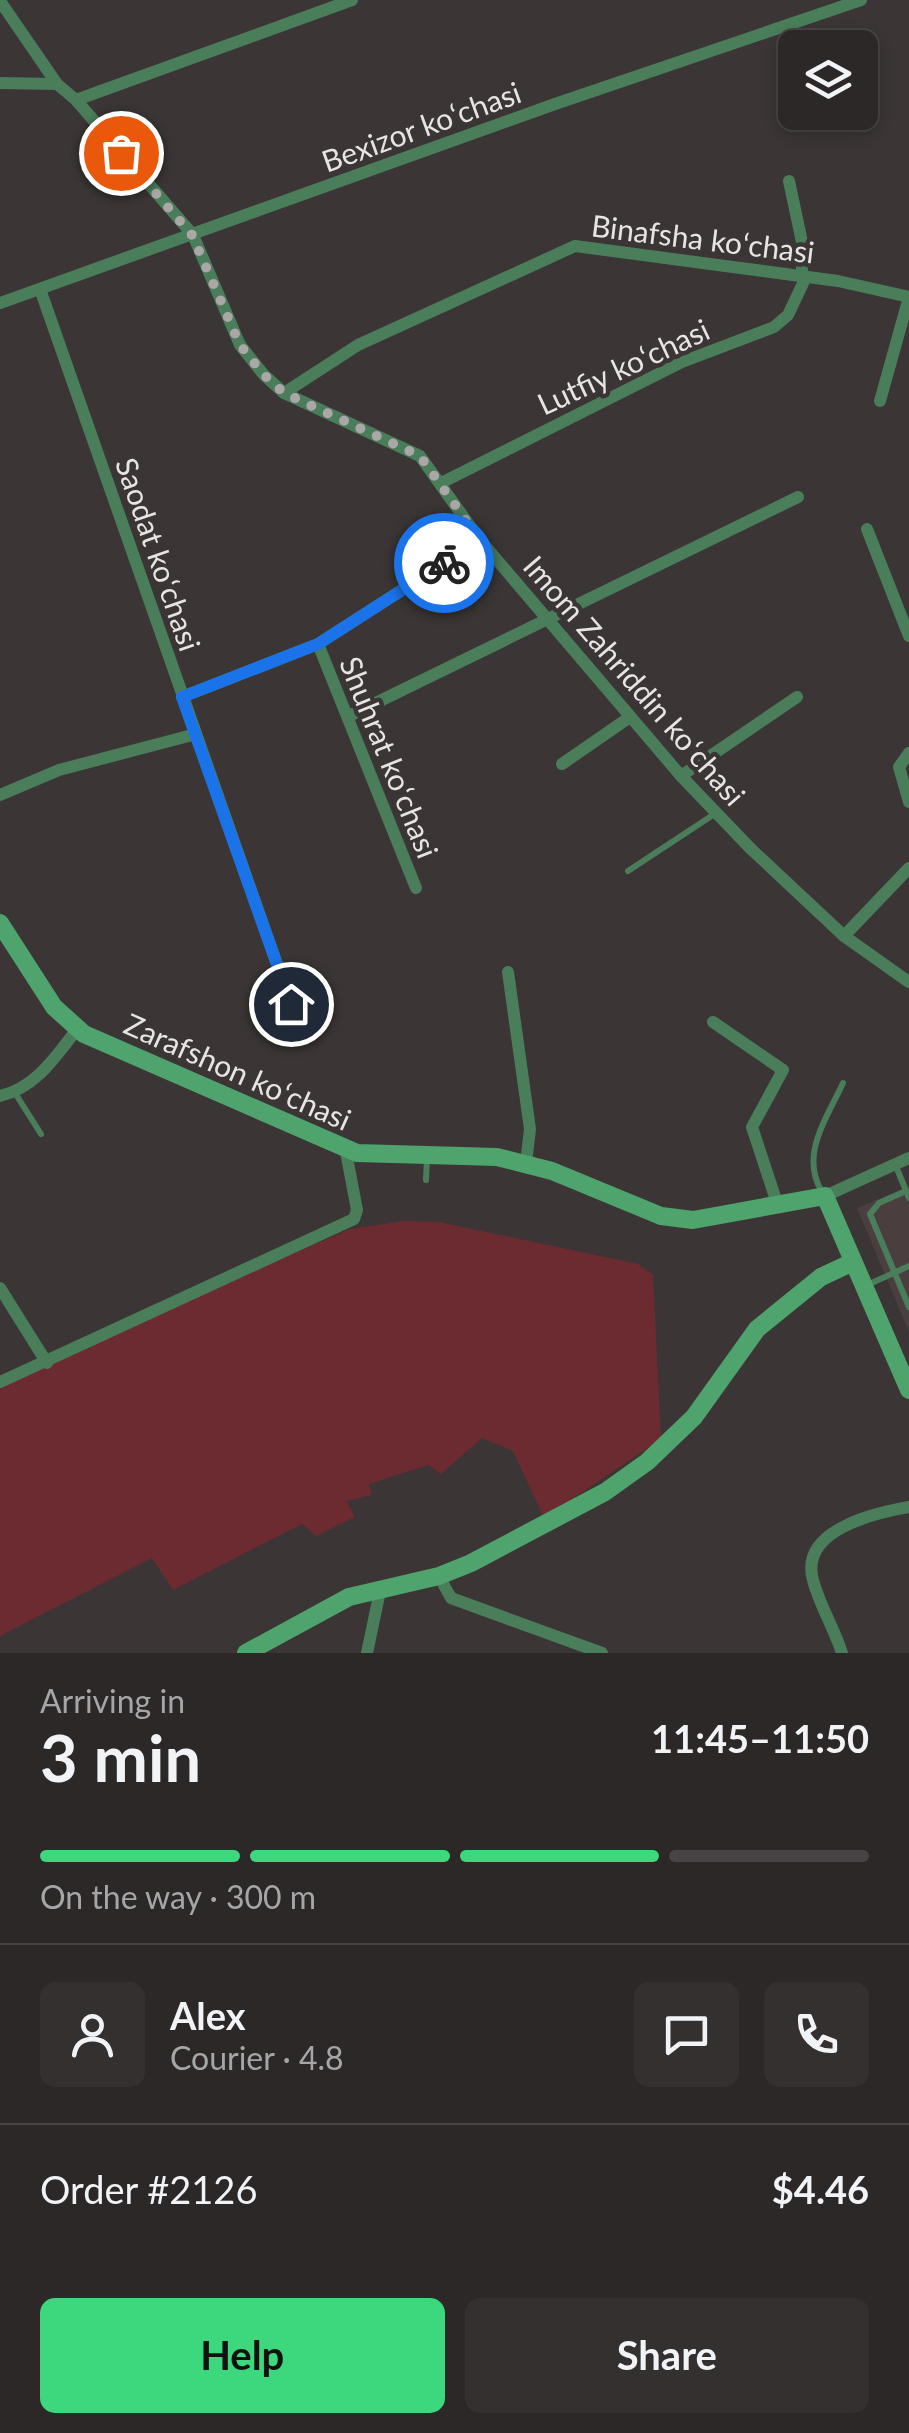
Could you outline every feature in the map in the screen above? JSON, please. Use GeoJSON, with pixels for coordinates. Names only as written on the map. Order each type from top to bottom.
{"type":"FeatureCollection","features":[{"type":"Feature","properties":{"kind":"main road","name":"Zarafshon koʻchasi"},"geometry":{"type":"LineString","coordinates":[[0,923],[54,1007],[78,1028],[357,1152],[428,1152],[526,1163],[661,1216],[693,1220],[825,1196]]}},
{"type":"Feature","properties":{"kind":"main road"},"geometry":{"type":"LineString","coordinates":[[825,1196],[909,1390]]}},
{"type":"Feature","properties":{"kind":"main road"},"geometry":{"type":"LineString","coordinates":[[246,1653],[349,1597],[438,1576],[538,1531],[647,1462],[694,1418],[756,1329],[820,1277],[854,1262]]}},
{"type":"Feature","properties":{"kind":"street"},"geometry":{"type":"LineString","coordinates":[[76,100],[352,0]]}},
{"type":"Feature","properties":{"kind":"street","name":"Bexizor koʻchasi"},"geometry":{"type":"LineString","coordinates":[[0,304],[555,104],[861,0]]}},
{"type":"Feature","properties":{"kind":"street","name":"Imom Zahriddin koʻchasi"},"geometry":{"type":"LineString","coordinates":[[0,1],[56,84],[76,100],[192,235],[240,345],[284,393],[420,456],[480,540],[681,776],[844,936],[909,982]]}},
{"type":"Feature","properties":{"kind":"street"},"geometry":{"type":"LineString","coordinates":[[0,83],[56,84]]}},
{"type":"Feature","properties":{"kind":"street"},"geometry":{"type":"LineString","coordinates":[[789,181],[802,242],[804,277]]}},
{"type":"Feature","properties":{"kind":"street","name":"Binafsha koʻchasi"},"geometry":{"type":"LineString","coordinates":[[284,393],[358,345],[574,246],[804,277],[909,297]]}},
{"type":"Feature","properties":{"kind":"street","name":"Lutfiy koʻchasi"},"geometry":{"type":"LineString","coordinates":[[441,483],[682,362],[774,327],[788,315],[804,277]]}},
{"type":"Feature","properties":{"kind":"street","name":"Saodat koʻchasi"},"geometry":{"type":"LineString","coordinates":[[40,290],[291,1004]]}},
{"type":"Feature","properties":{"kind":"street"},"geometry":{"type":"LineString","coordinates":[[880,401],[909,297]]}},
{"type":"Feature","properties":{"kind":"street"},"geometry":{"type":"LineString","coordinates":[[349,716],[798,497]]}},
{"type":"Feature","properties":{"kind":"street"},"geometry":{"type":"LineString","coordinates":[[867,529],[909,636]]}},
{"type":"Feature","properties":{"kind":"street"},"geometry":{"type":"LineString","coordinates":[[182,697],[318,644],[480,540]]}},
{"type":"Feature","properties":{"kind":"street","name":"Shuhrat koʻchasi"},"geometry":{"type":"LineString","coordinates":[[318,644],[416,888]]}},
{"type":"Feature","properties":{"kind":"street"},"geometry":{"type":"LineString","coordinates":[[681,776],[796,697]]}},
{"type":"Feature","properties":{"kind":"street"},"geometry":{"type":"LineString","coordinates":[[562,764],[630,716]]}},
{"type":"Feature","properties":{"kind":"street"},"geometry":{"type":"LineString","coordinates":[[0,795],[58,770],[196,734]]}},
{"type":"Feature","properties":{"kind":"street"},"geometry":{"type":"LineString","coordinates":[[909,753],[900,768],[909,802]]}},
{"type":"Feature","properties":{"kind":"street"},"geometry":{"type":"LineString","coordinates":[[844,936],[909,868]]}},
{"type":"Feature","properties":{"kind":"street"},"geometry":{"type":"LineString","coordinates":[[508,972],[530,1129],[526,1163]]}},
{"type":"Feature","properties":{"kind":"street"},"geometry":{"type":"LineString","coordinates":[[713,1022],[783,1070],[752,1127],[778,1206]]}},
{"type":"Feature","properties":{"kind":"street"},"geometry":{"type":"LineString","coordinates":[[0,1096],[16,1093],[38,1077],[78,1028]]}},
{"type":"Feature","properties":{"kind":"street"},"geometry":{"type":"LineString","coordinates":[[0,1382],[47,1364],[354,1219],[357,1210],[345,1147]]}},
{"type":"Feature","properties":{"kind":"street","name":"Zarafshon koʻchasi"},"geometry":{"type":"LineString","coordinates":[[825,1196],[909,1158]]}},
{"type":"Feature","properties":{"kind":"street"},"geometry":{"type":"LineString","coordinates":[[1,1291],[47,1364]]}},
{"type":"Feature","properties":{"kind":"street"},"geometry":{"type":"LineString","coordinates":[[842,1653],[813,1582],[814,1554],[830,1536],[856,1521],[909,1508]]}},
{"type":"Feature","properties":{"kind":"street"},"geometry":{"type":"LineString","coordinates":[[438,1576],[451,1598],[602,1653]]}},
{"type":"Feature","properties":{"kind":"street"},"geometry":{"type":"LineString","coordinates":[[367,1653],[380,1590]]}},
{"type":"Feature","properties":{"kind":"lane"},"geometry":{"type":"LineString","coordinates":[[628,871],[716,812]]}},
{"type":"Feature","properties":{"kind":"lane"},"geometry":{"type":"LineString","coordinates":[[825,1196],[813,1176],[812,1156],[843,1083]]}},
{"type":"Feature","properties":{"kind":"lane"},"geometry":{"type":"LineString","coordinates":[[16,1093],[41,1134]]}},
{"type":"Feature","properties":{"kind":"lane"},"geometry":{"type":"LineString","coordinates":[[426,1180],[428,1152]]}},
{"type":"Feature","properties":{"kind":"lane"},"geometry":{"type":"LineString","coordinates":[[895,1164],[908,1195],[870,1211],[909,1307]]}},
{"type":"Feature","properties":{"kind":"lane"},"geometry":{"type":"LineString","coordinates":[[864,1286],[909,1266]]}},
{"type":"Feature","properties":{"kind":"shaded area"},"geometry":{"type":"Polygon","coordinates":[[[909,1186],[909,1332],[857,1208],[909,1186]]]}},
{"type":"Feature","properties":{"kind":"shaded area"},"geometry":{"type":"Polygon","coordinates":[[[404,1221],[439,1222],[638,1264],[653,1275],[661,1439],[544,1518],[513,1451],[482,1438],[441,1474],[428,1465],[369,1484],[372,1495],[347,1501],[355,1517],[316,1536],[302,1524],[173,1590],[152,1558],[0,1636],[0,1375],[179,1304],[350,1229],[404,1221]]]}},
{"type":"Feature","properties":{"kind":"way so far"},"geometry":{"type":"LineString","coordinates":[[121,153],[192,235],[240,345],[264,375],[284,393],[420,456],[480,540],[444,563]]}},
{"type":"Feature","properties":{"kind":"route"},"geometry":{"type":"LineString","coordinates":[[291,1004],[182,697],[318,644],[444,563]]}}]}
